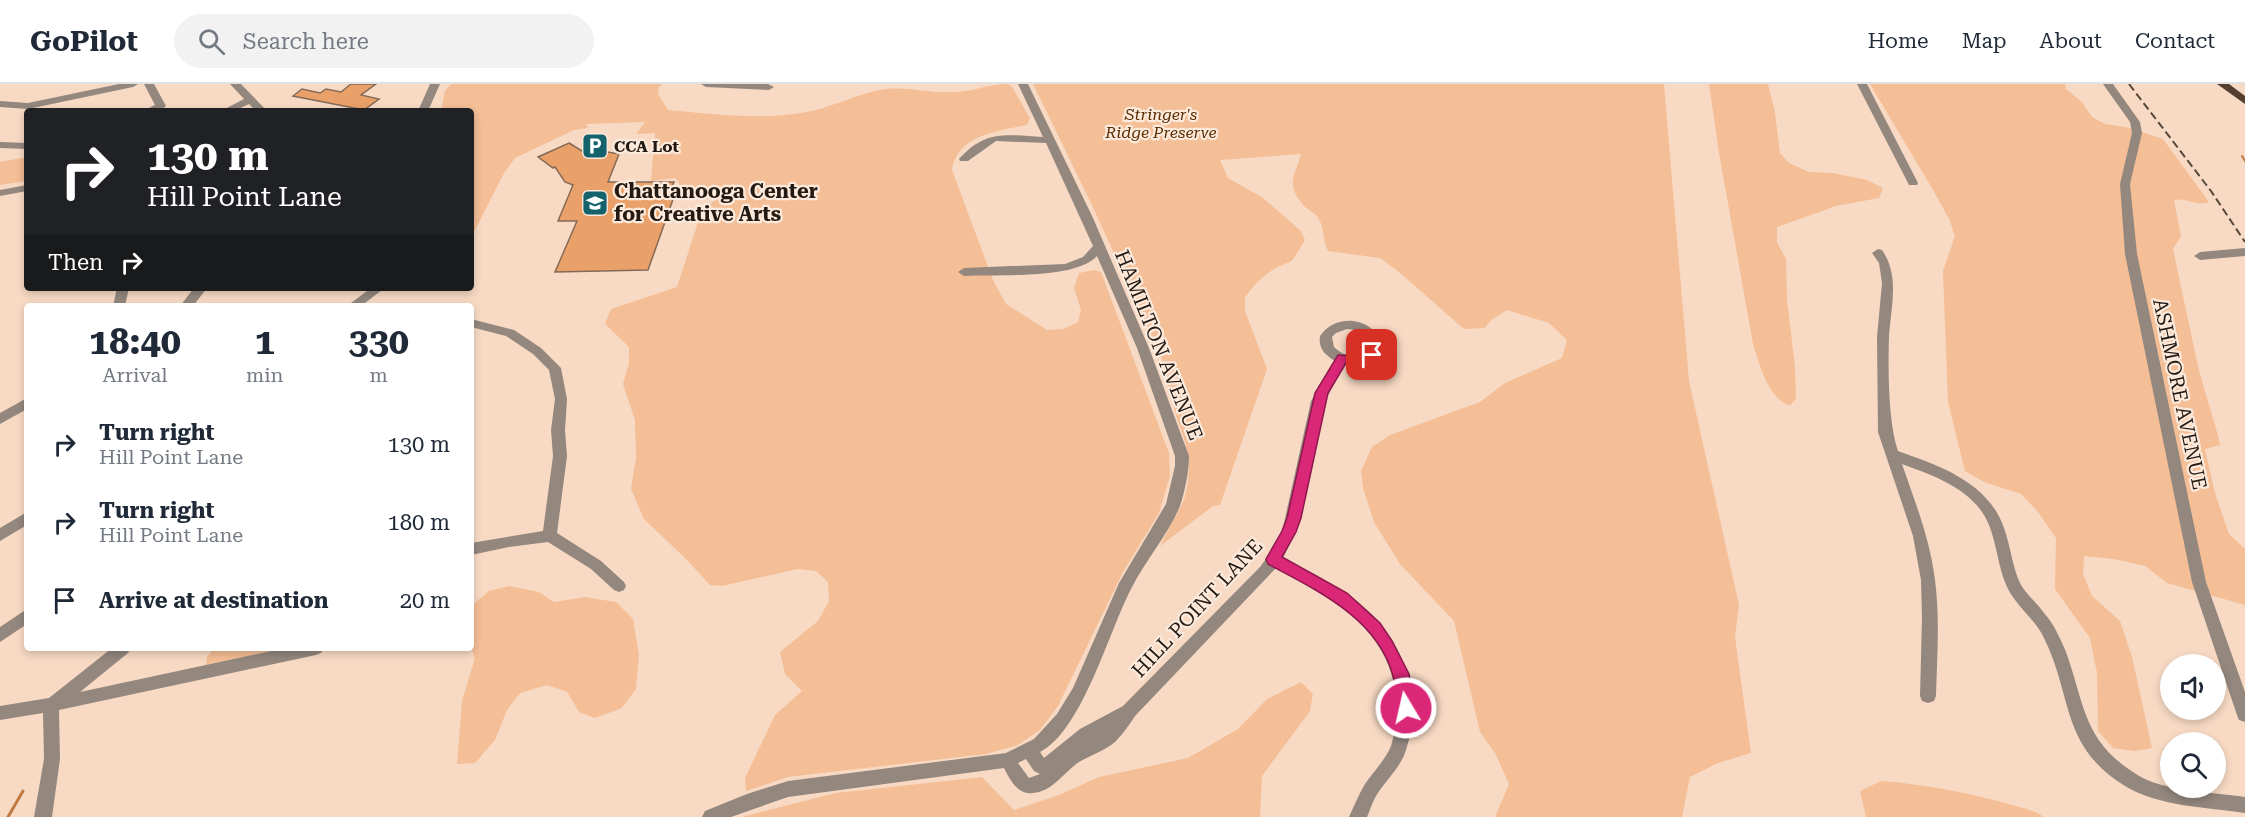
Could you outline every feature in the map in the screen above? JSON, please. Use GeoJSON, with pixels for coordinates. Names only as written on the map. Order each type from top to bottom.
{"type":"FeatureCollection","features":[{"type":"Feature","properties":{"kind":"main road"},"geometry":{"type":"LineString","coordinates":[[2222,84],[2245,101]]}},
{"type":"Feature","properties":{"kind":"street"},"geometry":{"type":"LineString","coordinates":[[0,104],[28,106],[133,84]]}},
{"type":"Feature","properties":{"kind":"street"},"geometry":{"type":"LineString","coordinates":[[149,84],[161,106],[155,108]]}},
{"type":"Feature","properties":{"kind":"street"},"geometry":{"type":"LineString","coordinates":[[235,84],[259,108]]}},
{"type":"Feature","properties":{"kind":"street"},"geometry":{"type":"LineString","coordinates":[[424,108],[435,84]]}},
{"type":"Feature","properties":{"kind":"street"},"geometry":{"type":"LineString","coordinates":[[706,84],[769,87]]}},
{"type":"Feature","properties":{"kind":"street","name":"HAMILTON AVENUE"},"geometry":{"type":"LineString","coordinates":[[711,817],[788,789],[1008,760],[1040,744],[1063,719],[1079,692],[1124,587],[1173,505],[1181,476],[1182,456],[1143,348],[1087,218],[1023,84]]}},
{"type":"Feature","properties":{"kind":"street"},"geometry":{"type":"LineString","coordinates":[[1862,84],[1912,183]]}},
{"type":"Feature","properties":{"kind":"street","name":"ASHMORE AVENUE"},"geometry":{"type":"LineString","coordinates":[[2108,84],[2135,122],[2138,133],[2125,184],[2131,254],[2199,582],[2241,694],[2245,715]]}},
{"type":"Feature","properties":{"kind":"street"},"geometry":{"type":"LineString","coordinates":[[232,108],[251,99]]}},
{"type":"Feature","properties":{"kind":"street"},"geometry":{"type":"LineString","coordinates":[[964,159],[994,138],[1049,140]]}},
{"type":"Feature","properties":{"kind":"street"},"geometry":{"type":"LineString","coordinates":[[0,145],[24,146]]}},
{"type":"Feature","properties":{"kind":"street"},"geometry":{"type":"LineString","coordinates":[[0,193],[24,189]]}},
{"type":"Feature","properties":{"kind":"street"},"geometry":{"type":"LineString","coordinates":[[0,193],[24,197]]}},
{"type":"Feature","properties":{"kind":"street"},"geometry":{"type":"LineString","coordinates":[[964,272],[1067,268],[1087,260],[1099,247]]}},
{"type":"Feature","properties":{"kind":"street"},"geometry":{"type":"LineString","coordinates":[[2200,256],[2245,252]]}},
{"type":"Feature","properties":{"kind":"street"},"geometry":{"type":"LineString","coordinates":[[1878,254],[1884,263],[1888,283],[1883,338],[1885,432],[1920,536],[1928,580],[1930,618],[1928,696]]}},
{"type":"Feature","properties":{"kind":"street"},"geometry":{"type":"LineString","coordinates":[[188,303],[198,291]]}},
{"type":"Feature","properties":{"kind":"street"},"geometry":{"type":"LineString","coordinates":[[357,303],[373,291]]}},
{"type":"Feature","properties":{"kind":"street"},"geometry":{"type":"LineString","coordinates":[[474,323],[510,333],[537,351],[555,368],[561,399],[558,430],[560,456],[550,536]]}},
{"type":"Feature","properties":{"kind":"street","name":"HILL POINT LANE"},"geometry":{"type":"LineString","coordinates":[[1029,750],[1036,762],[1047,766],[1071,753],[1095,747],[1111,726],[1129,711],[1273,559],[1289,532],[1294,518],[1318,400],[1342,358]]}},
{"type":"Feature","properties":{"kind":"street"},"geometry":{"type":"LineString","coordinates":[[2,416],[24,405]]}},
{"type":"Feature","properties":{"kind":"street"},"geometry":{"type":"LineString","coordinates":[[1894,455],[1925,467],[1970,490],[1990,512],[1999,533],[2014,586],[2044,624],[2055,644],[2079,726],[2091,746],[2132,782],[2154,790],[2245,805]]}},
{"type":"Feature","properties":{"kind":"street"},"geometry":{"type":"LineString","coordinates":[[1,533],[24,520]]}},
{"type":"Feature","properties":{"kind":"street"},"geometry":{"type":"LineString","coordinates":[[474,548],[550,536],[596,565],[619,586]]}},
{"type":"Feature","properties":{"kind":"street"},"geometry":{"type":"LineString","coordinates":[[1273,559],[1341,597],[1363,616],[1387,646],[1401,674],[1406,708],[1401,742],[1363,803],[1358,817]]}},
{"type":"Feature","properties":{"kind":"street"},"geometry":{"type":"LineString","coordinates":[[0,636],[24,617]]}},
{"type":"Feature","properties":{"kind":"street"},"geometry":{"type":"LineString","coordinates":[[51,705],[119,651]]}},
{"type":"Feature","properties":{"kind":"street"},"geometry":{"type":"LineString","coordinates":[[0,713],[51,705],[302,651]]}},
{"type":"Feature","properties":{"kind":"street"},"geometry":{"type":"LineString","coordinates":[[43,817],[52,759],[51,705]]}},
{"type":"Feature","properties":{"kind":"street","name":"HILL POINT LANE"},"geometry":{"type":"LineString","coordinates":[[1008,760],[1015,776],[1024,783],[1035,786],[1041,785],[1071,753]]}},
{"type":"Feature","properties":{"kind":"green space"},"geometry":{"type":"Polygon","coordinates":[[[451,84],[662,84],[658,94],[668,110],[751,116],[811,111],[870,92],[889,89],[961,92],[1001,84],[1008,84],[1012,87],[1030,118],[1027,125],[992,133],[970,142],[955,158],[952,170],[993,280],[1006,304],[1047,330],[1064,329],[1078,322],[1081,310],[1074,288],[1079,273],[1094,270],[1101,272],[1169,453],[1170,476],[1159,513],[1123,572],[1058,706],[1040,730],[1018,745],[986,754],[788,777],[746,791],[745,778],[775,715],[802,691],[785,674],[780,652],[818,621],[829,601],[828,582],[816,571],[798,569],[722,586],[710,585],[644,519],[631,489],[636,458],[635,420],[623,384],[629,363],[629,347],[605,324],[611,309],[677,287],[702,210],[729,190],[680,193],[682,189],[676,178],[651,181],[655,133],[636,134],[645,122],[586,124],[588,128],[574,130],[515,158],[504,173],[474,232],[474,108],[442,108],[445,91],[451,84]]]}},
{"type":"Feature","properties":{"kind":"green space","name":"Stringer's Ridge Preserve"},"geometry":{"type":"Polygon","coordinates":[[[1033,84],[1664,84],[1689,381],[1739,605],[1735,637],[1751,753],[1718,763],[1690,777],[1682,817],[1495,817],[1509,784],[1495,753],[1480,732],[1454,621],[1400,564],[1374,522],[1363,488],[1361,471],[1372,447],[1390,435],[1480,402],[1505,383],[1562,358],[1567,340],[1549,323],[1507,310],[1491,320],[1485,328],[1464,329],[1380,258],[1328,251],[1319,219],[1305,207],[1293,187],[1301,154],[1220,160],[1228,178],[1263,198],[1301,231],[1305,240],[1292,261],[1275,268],[1258,281],[1245,297],[1245,311],[1267,369],[1220,505],[1213,506],[1160,546],[1184,500],[1188,482],[1189,461],[1184,438],[1161,356],[1091,203],[1033,84]]]}},
{"type":"Feature","properties":{"kind":"green space"},"geometry":{"type":"Polygon","coordinates":[[[1709,84],[1768,84],[1775,112],[1780,153],[1789,163],[1809,172],[1833,173],[1867,180],[1883,188],[1879,198],[1836,206],[1777,227],[1777,242],[1786,259],[1787,299],[1795,367],[1796,398],[1790,406],[1782,402],[1770,388],[1753,344],[1709,84]]]}},
{"type":"Feature","properties":{"kind":"green space"},"geometry":{"type":"Polygon","coordinates":[[[1870,84],[2065,84],[2066,89],[2082,102],[2092,117],[2105,124],[2126,127],[2163,139],[2209,202],[2174,200],[2181,236],[2173,249],[2199,371],[2220,445],[2205,449],[2215,493],[2229,534],[2245,549],[2245,605],[2167,583],[2145,566],[2114,559],[2084,556],[2083,574],[2092,596],[2120,621],[2132,657],[2152,748],[2134,751],[2113,748],[2098,731],[2097,673],[2090,638],[2055,589],[2056,538],[2038,512],[2021,494],[1984,482],[1965,471],[1948,402],[1943,271],[1955,236],[1949,219],[1933,190],[1870,84]]]}},
{"type":"Feature","properties":{"kind":"green space"},"geometry":{"type":"Polygon","coordinates":[[[24,158],[24,181],[0,185],[0,162],[24,158]]]}},
{"type":"Feature","properties":{"kind":"green space"},"geometry":{"type":"Polygon","coordinates":[[[509,586],[539,592],[554,602],[585,597],[616,602],[633,619],[639,655],[636,689],[622,708],[595,718],[579,712],[567,692],[547,685],[520,693],[507,710],[495,740],[475,763],[457,764],[462,701],[475,658],[472,651],[474,604],[489,591],[509,586]]]}},
{"type":"Feature","properties":{"kind":"green space"},"geometry":{"type":"Polygon","coordinates":[[[212,651],[275,651],[206,665],[207,657],[212,651]]]}},
{"type":"Feature","properties":{"kind":"green space"},"geometry":{"type":"Polygon","coordinates":[[[1301,682],[1313,694],[1310,711],[1262,776],[1260,817],[741,817],[836,793],[982,777],[1014,810],[1059,795],[1099,777],[1188,758],[1238,729],[1267,699],[1301,682]]]}},
{"type":"Feature","properties":{"kind":"green space"},"geometry":{"type":"Polygon","coordinates":[[[1881,781],[1928,786],[1974,795],[2025,808],[2044,817],[1866,817],[1860,791],[1881,781]]]}},
{"type":"Feature","properties":{"kind":"building"},"geometry":{"type":"Polygon","coordinates":[[[351,84],[376,84],[361,95],[379,99],[367,108],[354,108],[293,96],[302,89],[320,93],[326,89],[341,92],[351,84]]]}},
{"type":"Feature","properties":{"kind":"building"},"geometry":{"type":"Polygon","coordinates":[[[569,143],[582,151],[588,150],[602,156],[608,152],[619,154],[608,182],[674,182],[670,191],[676,191],[648,270],[555,272],[577,221],[558,221],[573,185],[565,182],[555,167],[553,168],[538,157],[569,143]]]}},
{"type":"Feature","properties":{"kind":"waterway"},"geometry":{"type":"LineString","coordinates":[[2242,156],[2245,161]]}},
{"type":"Feature","properties":{"kind":"waterway"},"geometry":{"type":"LineString","coordinates":[[8,817],[23,791]]}},
{"type":"Feature","properties":{"kind":"railway"},"geometry":{"type":"LineString","coordinates":[[2129,84],[2211,191],[2245,242]]}},
{"type":"Feature","properties":{"kind":"place","name":"CCA Lot"},"geometry":{"type":"Point","coordinates":[595,146]}},
{"type":"Feature","properties":{"kind":"place","name":"Chattanooga Center for Creative Arts"},"geometry":{"type":"Point","coordinates":[595,203]}},
{"type":"Feature","properties":{"kind":"route"},"geometry":{"type":"LineString","coordinates":[[1372,355],[1357,360],[1342,358],[1321,393],[1294,518],[1282,548],[1273,559],[1341,597],[1374,627],[1387,646],[1401,674],[1406,708]]}}]}
